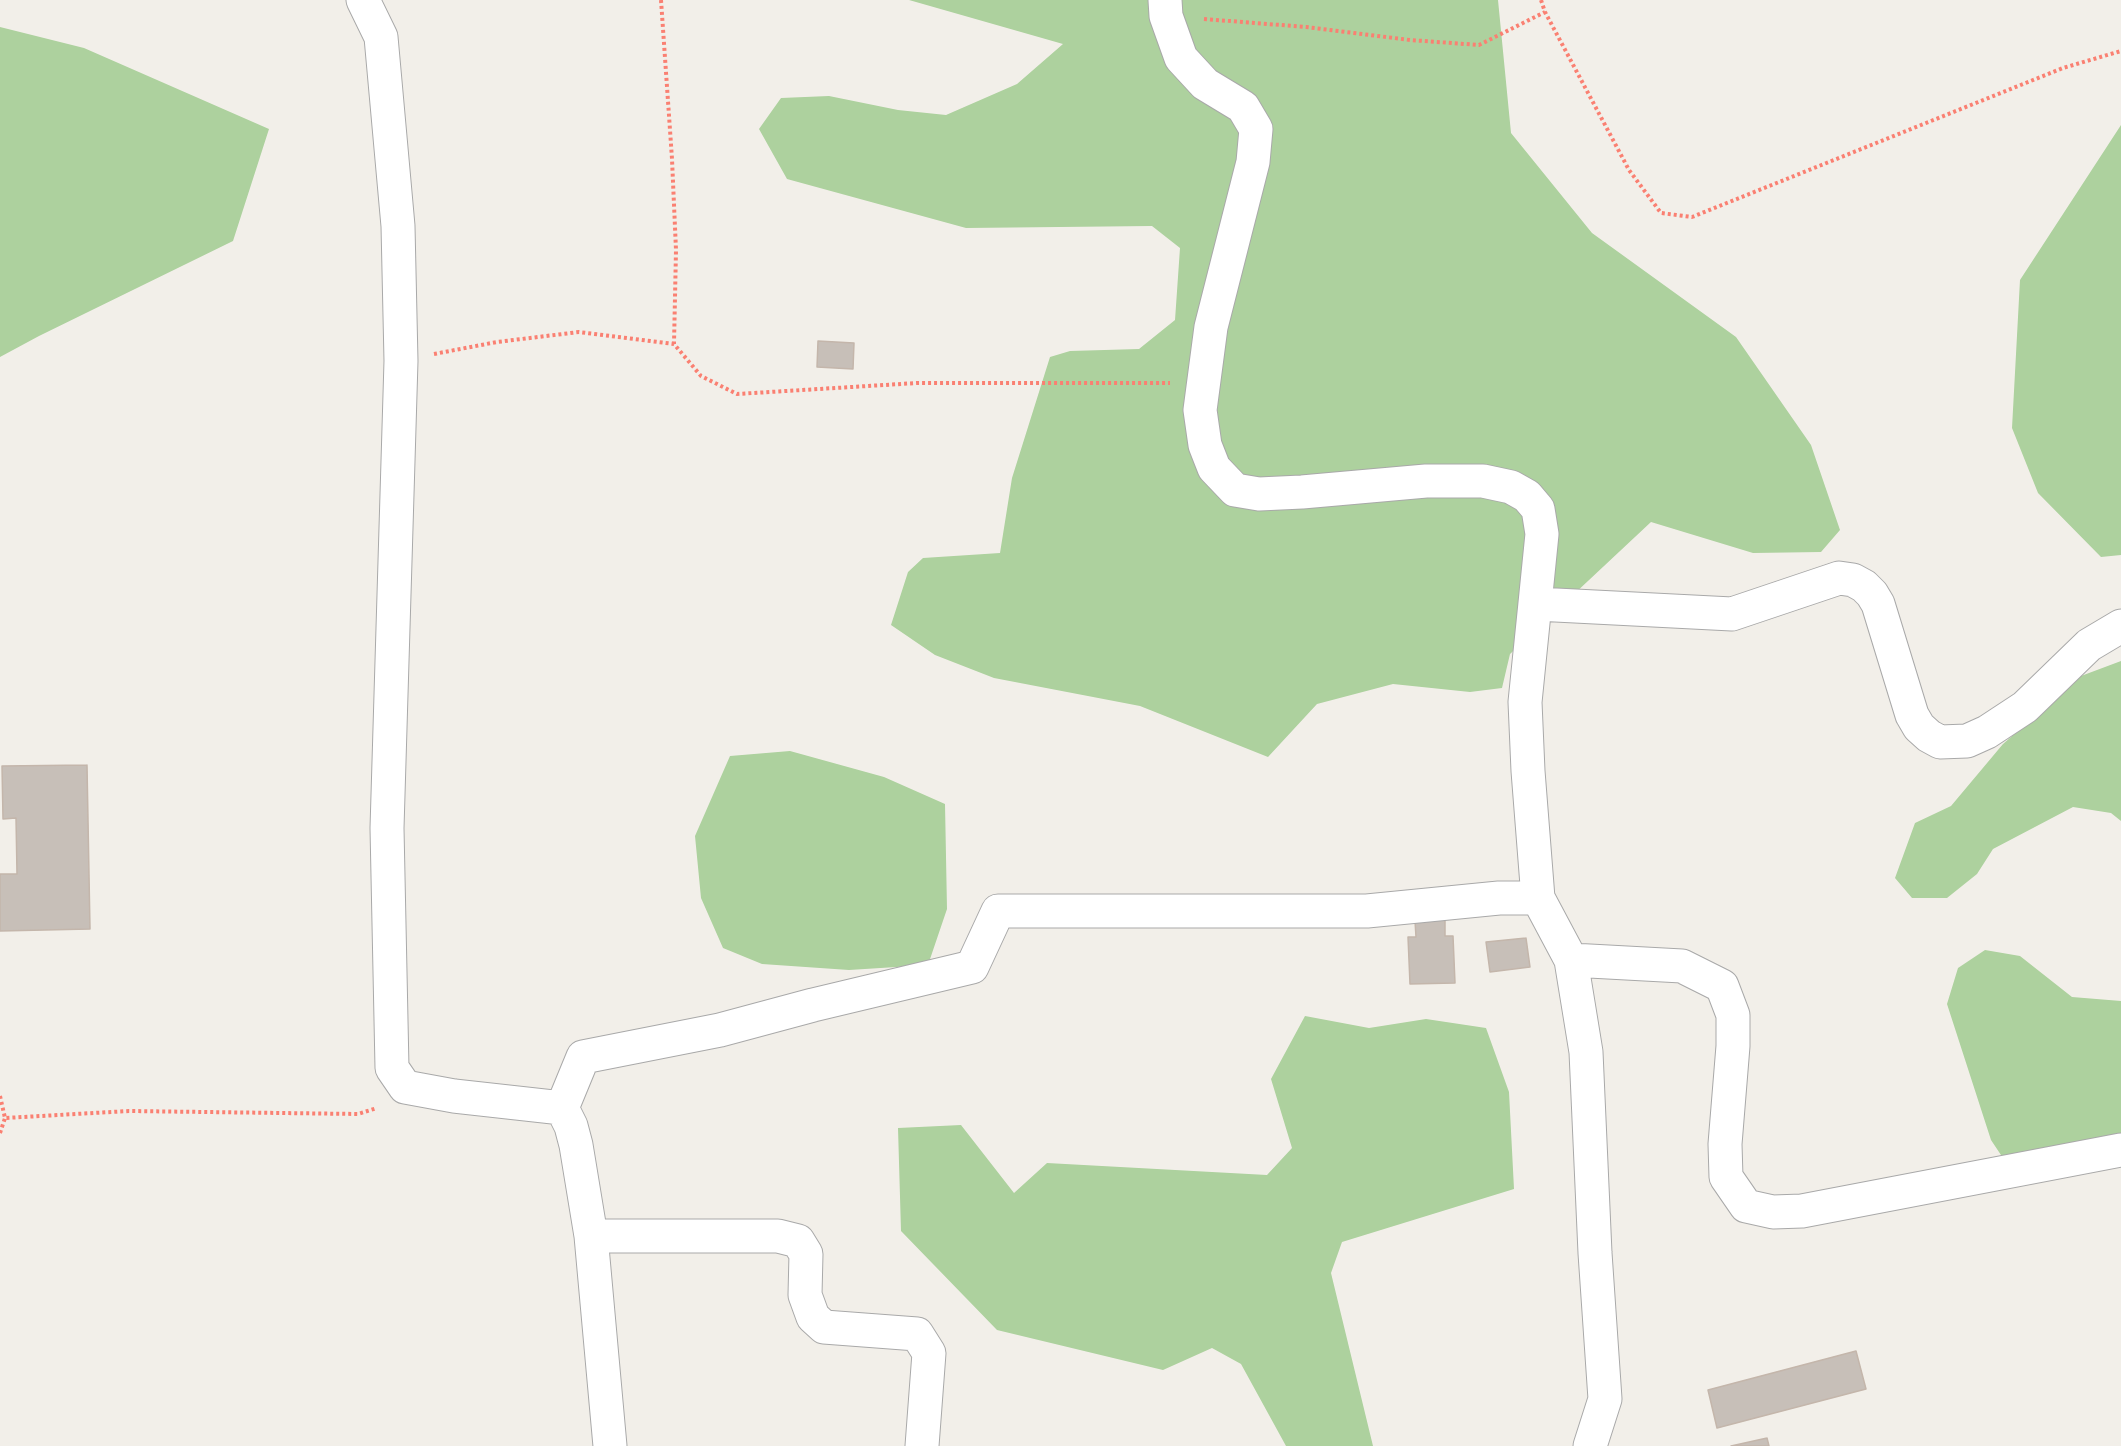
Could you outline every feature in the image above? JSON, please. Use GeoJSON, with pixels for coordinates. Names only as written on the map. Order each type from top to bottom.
{"type":"FeatureCollection","features":[{"type":"Feature","properties":{"kind":"street"},"geometry":{"type":"LineString","coordinates":[[363,0],[381,38],[398,226],[401,361],[387,828],[392,1068],[405,1087],[454,1096],[562,1108]]}},
{"type":"Feature","properties":{"kind":"street"},"geometry":{"type":"LineString","coordinates":[[1166,8],[1181,58],[1205,84],[1243,106],[1256,129],[1253,162],[1211,327],[1200,410],[1205,445],[1214,468],[1235,490],[1260,494],[1426,481],[1483,481],[1511,487],[1527,496],[1539,509],[1542,534],[1526,702],[1528,771],[1538,898],[1571,960],[1586,1052],[1595,1253],[1605,1399],[1590,1446]]}},
{"type":"Feature","properties":{"kind":"street"},"geometry":{"type":"LineString","coordinates":[[1536,604],[1732,614],[1839,578],[1853,580],[1864,585],[1878,604],[1912,715],[1924,732],[1940,742],[1967,741],[1987,732],[2025,707],[2089,645],[2121,626]]}},
{"type":"Feature","properties":{"kind":"street"},"geometry":{"type":"LineString","coordinates":[[610,1446],[591,1236],[576,1145],[571,1126],[562,1108],[583,1057],[720,1030],[972,967],[998,911],[1367,911],[1499,898],[1538,898]]}},
{"type":"Feature","properties":{"kind":"street"},"geometry":{"type":"LineString","coordinates":[[1571,960],[1682,966],[1722,986],[1733,1015],[1733,1046],[1725,1144],[1726,1177],[1746,1206],[1773,1212],[1802,1211],[2121,1150]]}},
{"type":"Feature","properties":{"kind":"street"},"geometry":{"type":"LineString","coordinates":[[591,1236],[778,1236],[798,1241],[806,1254],[805,1295],[813,1317],[825,1328],[917,1335],[929,1353],[922,1446]]}},
{"type":"Feature","properties":{"kind":"path"},"geometry":{"type":"LineString","coordinates":[[661,0],[676,250],[674,344],[701,376],[737,394],[917,383],[1204,384]]}},
{"type":"Feature","properties":{"kind":"path"},"geometry":{"type":"LineString","coordinates":[[1541,0],[1545,12],[1629,170],[1661,213],[1692,217],[2063,68],[2121,51]]}},
{"type":"Feature","properties":{"kind":"path"},"geometry":{"type":"LineString","coordinates":[[1166,8],[1410,40],[1479,45],[1545,12]]}},
{"type":"Feature","properties":{"kind":"path"},"geometry":{"type":"LineString","coordinates":[[401,361],[497,342],[579,332],[674,344]]}},
{"type":"Feature","properties":{"kind":"path"},"geometry":{"type":"LineString","coordinates":[[5,1118],[129,1111],[358,1114],[396,1102],[405,1087]]}},
{"type":"Feature","properties":{"kind":"path"},"geometry":{"type":"LineString","coordinates":[[0,1096],[5,1118],[0,1133]]}},
{"type":"Feature","properties":{"kind":"green space"},"geometry":{"type":"Polygon","coordinates":[[[909,0],[1498,0],[1511,133],[1592,233],[1736,337],[1811,445],[1840,530],[1821,552],[1753,553],[1651,522],[1510,654],[1502,688],[1470,692],[1393,684],[1317,704],[1268,757],[1140,706],[994,678],[935,655],[891,625],[908,572],[923,558],[1000,553],[1012,478],[1050,357],[1070,351],[1139,349],[1175,320],[1180,248],[1152,226],[966,228],[787,179],[759,129],[781,98],[829,96],[898,110],[946,115],[1017,84],[1063,44],[909,0]]]}},
{"type":"Feature","properties":{"kind":"green space"},"geometry":{"type":"Polygon","coordinates":[[[0,27],[84,48],[269,129],[233,241],[0,357],[0,27]]]}},
{"type":"Feature","properties":{"kind":"green space"},"geometry":{"type":"Polygon","coordinates":[[[2121,125],[2121,555],[2101,557],[2038,493],[2012,428],[2020,280],[2121,125]]]}},
{"type":"Feature","properties":{"kind":"green space"},"geometry":{"type":"Polygon","coordinates":[[[2121,661],[2121,821],[2111,813],[2073,807],[1993,849],[1977,874],[1947,898],[1912,898],[1895,878],[1915,823],[1951,806],[2003,744],[2081,676],[2121,661]]]}},
{"type":"Feature","properties":{"kind":"green space"},"geometry":{"type":"Polygon","coordinates":[[[790,751],[884,777],[945,804],[947,909],[928,965],[849,970],[762,964],[723,948],[701,898],[695,836],[730,756],[790,751]]]}},
{"type":"Feature","properties":{"kind":"green space"},"geometry":{"type":"Polygon","coordinates":[[[1985,950],[2020,956],[2072,997],[2121,1001],[2121,1135],[2003,1158],[1991,1140],[1947,1004],[1958,968],[1985,950]]]}},
{"type":"Feature","properties":{"kind":"green space"},"geometry":{"type":"Polygon","coordinates":[[[1305,1016],[1369,1028],[1426,1019],[1486,1028],[1509,1092],[1514,1189],[1342,1242],[1331,1273],[1373,1446],[1286,1446],[1241,1364],[1212,1348],[1163,1370],[997,1330],[901,1231],[898,1128],[961,1125],[1014,1193],[1047,1163],[1267,1175],[1292,1148],[1271,1079],[1305,1016]]]}},
{"type":"Feature","properties":{"kind":"building"},"geometry":{"type":"Polygon","coordinates":[[[818,341],[854,343],[853,369],[817,367],[818,341]]]}},
{"type":"Feature","properties":{"kind":"building"},"geometry":{"type":"Polygon","coordinates":[[[87,765],[90,929],[0,931],[0,874],[17,874],[16,818],[3,819],[2,766],[87,765]]]}},
{"type":"Feature","properties":{"kind":"building"},"geometry":{"type":"Polygon","coordinates":[[[1445,920],[1445,936],[1453,936],[1455,983],[1410,984],[1408,937],[1416,937],[1415,921],[1445,920]]]}},
{"type":"Feature","properties":{"kind":"building"},"geometry":{"type":"Polygon","coordinates":[[[1526,938],[1530,967],[1490,972],[1486,942],[1526,938]]]}},
{"type":"Feature","properties":{"kind":"building"},"geometry":{"type":"Polygon","coordinates":[[[1856,1351],[1866,1389],[1717,1428],[1708,1390],[1856,1351]]]}},
{"type":"Feature","properties":{"kind":"building"},"geometry":{"type":"Polygon","coordinates":[[[1767,1438],[1769,1446],[1731,1446],[1767,1438]]]}}]}
